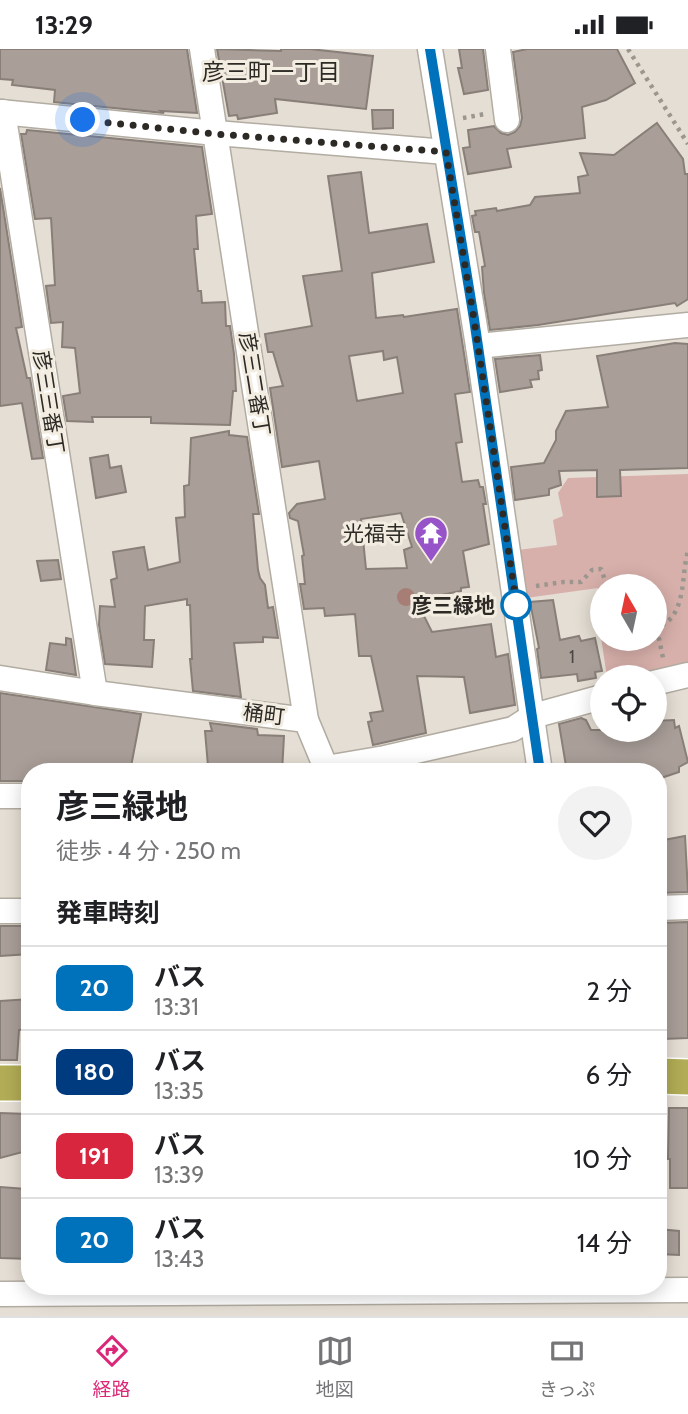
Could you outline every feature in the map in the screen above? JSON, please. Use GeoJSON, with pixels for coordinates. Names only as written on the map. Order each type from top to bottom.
{"type":"FeatureCollection","features":[{"type":"Feature","properties":{"kind":"highway"},"geometry":{"type":"LineString","coordinates":[[667,1076],[688,1077]]}},
{"type":"Feature","properties":{"kind":"highway"},"geometry":{"type":"LineString","coordinates":[[0,1083],[21,1083]]}},
{"type":"Feature","properties":{"kind":"street","name":"彦三二番丁"},"geometry":{"type":"LineString","coordinates":[[202,49],[306,720]]}},
{"type":"Feature","properties":{"kind":"street"},"geometry":{"type":"LineString","coordinates":[[430,49],[478,346],[539,763]]}},
{"type":"Feature","properties":{"kind":"street"},"geometry":{"type":"LineString","coordinates":[[498,49],[506,115]]}},
{"type":"Feature","properties":{"kind":"street"},"geometry":{"type":"LineString","coordinates":[[1,112],[216,134],[446,152]]}},
{"type":"Feature","properties":{"kind":"street","name":"彦三三番丁"},"geometry":{"type":"LineString","coordinates":[[1,112],[95,692]]}},
{"type":"Feature","properties":{"kind":"street"},"geometry":{"type":"LineString","coordinates":[[478,346],[688,325]]}},
{"type":"Feature","properties":{"kind":"street","name":"桶町"},"geometry":{"type":"LineString","coordinates":[[0,678],[306,720],[324,763]]}},
{"type":"Feature","properties":{"kind":"street"},"geometry":{"type":"LineString","coordinates":[[533,716],[590,700]]}},
{"type":"Feature","properties":{"kind":"street","name":"桶町"},"geometry":{"type":"LineString","coordinates":[[356,763],[513,729],[533,716]]}},
{"type":"Feature","properties":{"kind":"street"},"geometry":{"type":"LineString","coordinates":[[0,796],[21,796]]}},
{"type":"Feature","properties":{"kind":"street"},"geometry":{"type":"LineString","coordinates":[[667,908],[688,907]]}},
{"type":"Feature","properties":{"kind":"street"},"geometry":{"type":"LineString","coordinates":[[0,911],[21,911]]}},
{"type":"Feature","properties":{"kind":"street"},"geometry":{"type":"LineString","coordinates":[[667,1290],[688,1290]]}},
{"type":"Feature","properties":{"kind":"street"},"geometry":{"type":"LineString","coordinates":[[0,1294],[21,1294]]}},
{"type":"Feature","properties":{"kind":"street"},"geometry":{"type":"LineString","coordinates":[[65,1295],[259,1298],[420,1295]]}},
{"type":"Feature","properties":{"kind":"path"},"geometry":{"type":"LineString","coordinates":[[628,49],[688,143]]}},
{"type":"Feature","properties":{"kind":"path"},"geometry":{"type":"LineString","coordinates":[[442,122],[506,115]]}},
{"type":"Feature","properties":{"kind":"path"},"geometry":{"type":"LineString","coordinates":[[667,624],[680,604],[688,551]]}},
{"type":"Feature","properties":{"kind":"path"},"geometry":{"type":"LineString","coordinates":[[514,590],[564,582],[582,582],[592,570],[601,569],[603,574]]}},
{"type":"Feature","properties":{"kind":"path"},"geometry":{"type":"LineString","coordinates":[[662,651],[670,679]]}},
{"type":"Feature","properties":{"kind":"shaded area","name":"彦三緑地"},"geometry":{"type":"Polygon","coordinates":[[[688,474],[688,665],[667,670],[667,665],[605,665],[603,651],[667,651],[667,574],[590,574],[590,589],[526,598],[518,550],[557,545],[553,520],[563,516],[558,493],[568,478],[688,474]]]}},
{"type":"Feature","properties":{"kind":"building"},"geometry":{"type":"Polygon","coordinates":[[[0,49],[187,49],[197,113],[161,111],[164,113],[54,102],[55,90],[12,85],[13,80],[0,79],[0,49]]]}},
{"type":"Feature","properties":{"kind":"building"},"geometry":{"type":"Polygon","coordinates":[[[217,49],[310,49],[373,56],[366,109],[275,99],[277,113],[238,119],[237,115],[229,116],[217,49]]]}},
{"type":"Feature","properties":{"kind":"building"},"geometry":{"type":"Polygon","coordinates":[[[459,49],[483,49],[488,90],[464,94],[458,68],[462,68],[459,49]]]}},
{"type":"Feature","properties":{"kind":"building"},"geometry":{"type":"Polygon","coordinates":[[[527,49],[617,49],[635,83],[606,100],[582,107],[585,138],[507,149],[511,167],[468,174],[463,148],[470,147],[468,130],[494,126],[501,133],[508,135],[520,126],[522,118],[513,52],[527,49]]]}},
{"type":"Feature","properties":{"kind":"building"},"geometry":{"type":"Polygon","coordinates":[[[372,110],[393,110],[393,128],[373,129],[372,110]]]}},
{"type":"Feature","properties":{"kind":"building"},"geometry":{"type":"Polygon","coordinates":[[[657,123],[683,159],[685,174],[688,174],[688,299],[677,306],[675,303],[490,330],[484,293],[482,267],[485,266],[479,232],[475,232],[472,216],[476,215],[475,211],[496,208],[497,211],[530,205],[535,197],[580,193],[578,177],[588,175],[580,153],[614,155],[657,123]]]}},
{"type":"Feature","properties":{"kind":"building"},"geometry":{"type":"Polygon","coordinates":[[[27,130],[202,147],[212,214],[196,216],[198,249],[194,249],[198,291],[201,291],[202,303],[225,302],[226,326],[230,326],[234,354],[236,391],[233,391],[230,425],[151,423],[151,417],[92,417],[93,422],[67,421],[63,396],[80,393],[75,348],[62,347],[63,322],[51,323],[46,286],[55,285],[51,218],[35,219],[21,134],[26,134],[27,130]]]}},
{"type":"Feature","properties":{"kind":"building"},"geometry":{"type":"Polygon","coordinates":[[[361,172],[369,233],[427,224],[434,262],[372,273],[376,318],[457,309],[470,392],[455,394],[462,442],[456,443],[462,482],[478,480],[480,487],[483,487],[489,544],[463,551],[469,587],[416,600],[432,632],[491,624],[496,657],[508,654],[515,705],[470,713],[464,677],[417,676],[426,733],[373,745],[368,722],[372,721],[370,713],[383,711],[371,656],[359,656],[355,614],[325,616],[324,608],[304,609],[300,584],[305,584],[304,555],[298,521],[290,518],[289,513],[297,504],[325,499],[319,461],[282,467],[270,388],[283,386],[273,352],[268,352],[265,334],[312,326],[303,276],[342,271],[328,176],[361,172]],[[383,351],[349,356],[357,401],[403,393],[397,357],[384,360],[383,351]],[[401,513],[361,519],[366,569],[407,568],[404,550],[412,547],[401,513]]]}},
{"type":"Feature","properties":{"kind":"building"},"geometry":{"type":"Polygon","coordinates":[[[0,188],[22,327],[16,328],[27,378],[30,378],[43,458],[32,459],[22,403],[0,406],[0,188]]]}},
{"type":"Feature","properties":{"kind":"building"},"geometry":{"type":"Polygon","coordinates":[[[675,343],[688,344],[688,468],[620,470],[621,496],[597,497],[597,470],[559,471],[561,485],[549,489],[549,495],[515,500],[511,467],[544,463],[566,411],[608,407],[597,356],[675,343]]]}},
{"type":"Feature","properties":{"kind":"building"},"geometry":{"type":"Polygon","coordinates":[[[540,355],[542,370],[538,371],[539,379],[530,380],[532,387],[500,392],[495,359],[540,355]]]}},
{"type":"Feature","properties":{"kind":"building"},"geometry":{"type":"Polygon","coordinates":[[[229,431],[229,435],[247,437],[259,514],[253,514],[258,570],[265,585],[268,608],[273,607],[278,638],[263,637],[263,642],[234,643],[241,697],[193,691],[190,605],[187,605],[187,599],[145,606],[144,640],[154,640],[152,667],[105,664],[99,625],[100,606],[115,607],[111,580],[117,578],[113,552],[144,547],[148,570],[180,562],[176,518],[185,517],[184,486],[189,485],[191,438],[229,431]]]}},
{"type":"Feature","properties":{"kind":"building"},"geometry":{"type":"Polygon","coordinates":[[[108,455],[110,468],[121,466],[126,492],[96,498],[90,458],[108,455]]]}},
{"type":"Feature","properties":{"kind":"building"},"geometry":{"type":"Polygon","coordinates":[[[58,560],[61,579],[41,581],[37,561],[58,560]]]}},
{"type":"Feature","properties":{"kind":"building"},"geometry":{"type":"Polygon","coordinates":[[[553,600],[560,640],[579,636],[581,641],[590,639],[590,651],[598,651],[601,665],[590,665],[590,679],[578,681],[577,674],[541,678],[539,648],[530,602],[553,600]]]}},
{"type":"Feature","properties":{"kind":"building"},"geometry":{"type":"Polygon","coordinates":[[[66,638],[71,639],[76,675],[46,670],[50,643],[66,645],[66,638]]]}},
{"type":"Feature","properties":{"kind":"building"},"geometry":{"type":"Polygon","coordinates":[[[0,693],[141,714],[132,763],[21,763],[21,781],[0,781],[0,693]]]}},
{"type":"Feature","properties":{"kind":"building"},"geometry":{"type":"Polygon","coordinates":[[[581,718],[586,720],[590,728],[590,742],[667,742],[667,720],[674,720],[675,728],[679,726],[688,762],[679,767],[679,772],[667,776],[667,763],[566,763],[559,724],[581,718]]]}},
{"type":"Feature","properties":{"kind":"building"},"geometry":{"type":"Polygon","coordinates":[[[210,723],[257,729],[258,735],[284,736],[282,763],[208,763],[205,731],[212,731],[210,723]]]}},
{"type":"Feature","properties":{"kind":"building"},"geometry":{"type":"Polygon","coordinates":[[[685,836],[688,892],[667,893],[667,839],[685,836]]]}},
{"type":"Feature","properties":{"kind":"building"},"geometry":{"type":"Polygon","coordinates":[[[688,922],[688,1038],[667,1039],[667,923],[688,922]]]}},
{"type":"Feature","properties":{"kind":"building"},"geometry":{"type":"Polygon","coordinates":[[[0,926],[21,926],[21,955],[0,956],[0,926]]]}},
{"type":"Feature","properties":{"kind":"building"},"geometry":{"type":"Polygon","coordinates":[[[21,1000],[17,1060],[0,1060],[0,1001],[21,1000]]]}},
{"type":"Feature","properties":{"kind":"building"},"geometry":{"type":"Polygon","coordinates":[[[669,1108],[688,1108],[688,1188],[670,1188],[669,1108]]]}},
{"type":"Feature","properties":{"kind":"building"},"geometry":{"type":"Polygon","coordinates":[[[0,1113],[21,1114],[21,1152],[0,1158],[0,1113]]]}},
{"type":"Feature","properties":{"kind":"building"},"geometry":{"type":"Polygon","coordinates":[[[0,1187],[21,1189],[21,1259],[0,1258],[0,1187]]]}},
{"type":"Feature","properties":{"kind":"building"},"geometry":{"type":"Polygon","coordinates":[[[667,1230],[679,1231],[679,1255],[667,1254],[667,1230]]]}},
{"type":"Feature","properties":{"kind":"bus line","name":"20"},"geometry":{"type":"LineString","coordinates":[[430,49],[474,319],[539,763]]}},
{"type":"Feature","properties":{"kind":"place","name":"光福寺"},"geometry":{"type":"Point","coordinates":[431,563]}},
{"type":"Feature","properties":{"kind":"place","name":"彦三緑地"},"geometry":{"type":"Point","coordinates":[516,605]}},
{"type":"Feature","properties":{"kind":"district","name":"彦三町一丁目"},"geometry":{"type":"Point","coordinates":[271,72]}},
{"type":"Feature","properties":{"kind":"route"},"geometry":{"type":"LineString","coordinates":[[83,120],[216,134],[446,152],[518,615],[516,605]]}}]}
